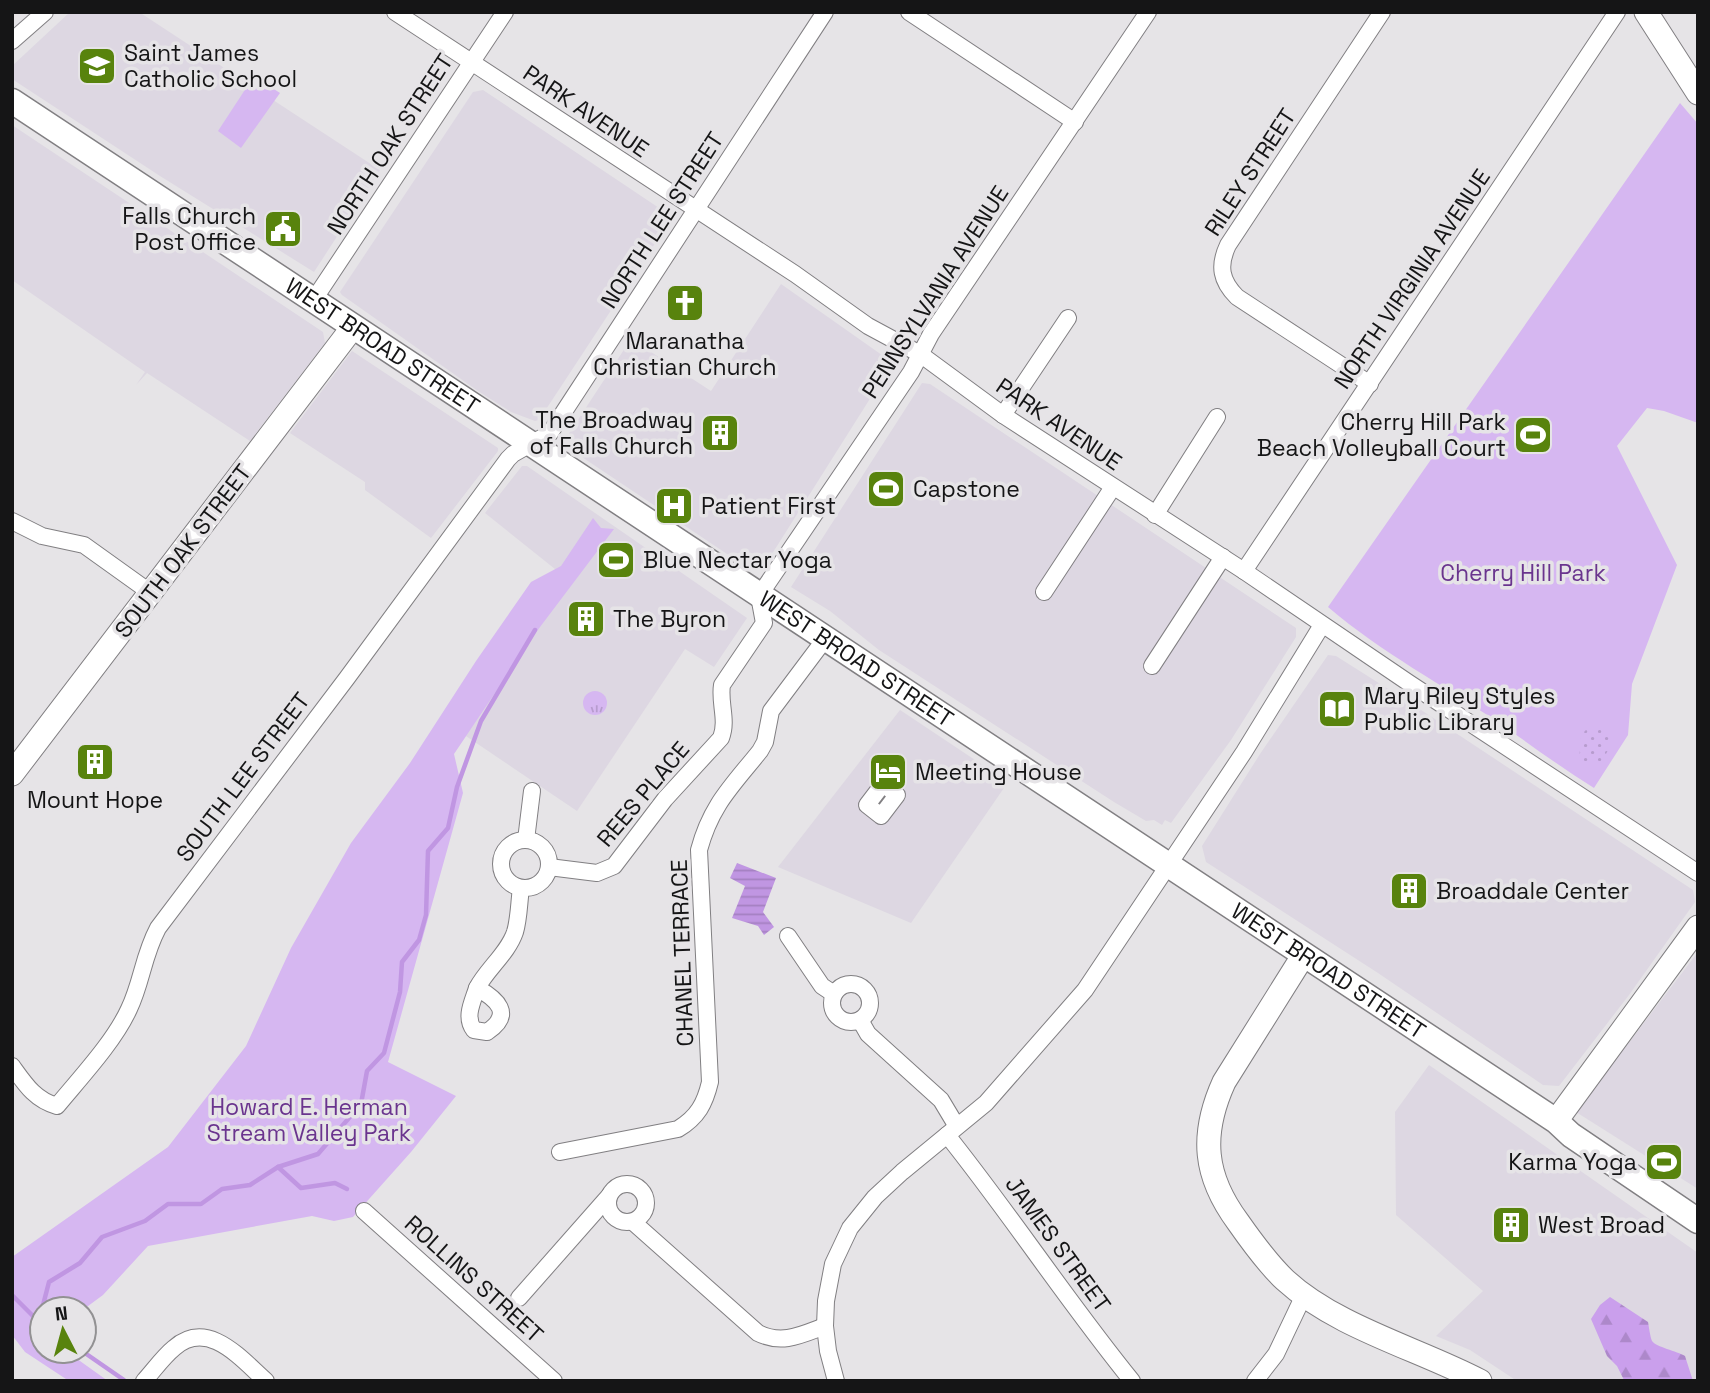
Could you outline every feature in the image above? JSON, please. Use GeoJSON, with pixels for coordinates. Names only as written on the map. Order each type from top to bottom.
{"type":"FeatureCollection","features":[{"type":"Feature","properties":{"kind":"main road","name":"WEST BROAD STREET"},"geometry":{"type":"LineString","coordinates":[[12,101],[1556,1121],[1571,1135],[1698,1221]]}},
{"type":"Feature","properties":{"kind":"street"},"geometry":{"type":"LineString","coordinates":[[12,41],[45,12]]}},
{"type":"Feature","properties":{"kind":"street","name":"PARK AVENUE"},"geometry":{"type":"LineString","coordinates":[[395,12],[868,326],[920,354],[1003,415],[1223,557],[1698,873]]}},
{"type":"Feature","properties":{"kind":"street","name":"NORTH OAK STREET"},"geometry":{"type":"LineString","coordinates":[[313,301],[505,12]]}},
{"type":"Feature","properties":{"kind":"street","name":"NORTH LEE STREET"},"geometry":{"type":"LineString","coordinates":[[531,445],[550,433],[825,12]]}},
{"type":"Feature","properties":{"kind":"street"},"geometry":{"type":"LineString","coordinates":[[909,12],[1075,122]]}},
{"type":"Feature","properties":{"kind":"street","name":"PENNSYLVANIA AVENUE"},"geometry":{"type":"LineString","coordinates":[[760,596],[888,406],[931,334],[1148,12]]}},
{"type":"Feature","properties":{"kind":"street","name":"RILEY STREET"},"geometry":{"type":"LineString","coordinates":[[1370,384],[1237,297],[1228,288],[1221,268],[1222,257],[1228,245],[1382,12]]}},
{"type":"Feature","properties":{"kind":"street","name":"NORTH VIRGINIA AVENUE"},"geometry":{"type":"LineString","coordinates":[[1244,571],[1617,12]]}},
{"type":"Feature","properties":{"kind":"street"},"geometry":{"type":"LineString","coordinates":[[1646,12],[1698,93]]}},
{"type":"Feature","properties":{"kind":"street"},"geometry":{"type":"LineString","coordinates":[[1003,415],[1068,318]]}},
{"type":"Feature","properties":{"kind":"street","name":"SOUTH OAK STREET"},"geometry":{"type":"LineString","coordinates":[[12,774],[353,327]]}},
{"type":"Feature","properties":{"kind":"street"},"geometry":{"type":"LineString","coordinates":[[1155,515],[1217,417]]}},
{"type":"Feature","properties":{"kind":"street","name":"SOUTH LEE STREET"},"geometry":{"type":"LineString","coordinates":[[12,1066],[28,1088],[47,1103],[57,1105],[70,1090],[128,1012],[149,945],[158,928],[508,459],[531,445]]}},
{"type":"Feature","properties":{"kind":"street"},"geometry":{"type":"LineString","coordinates":[[1044,592],[1112,487]]}},
{"type":"Feature","properties":{"kind":"street"},"geometry":{"type":"LineString","coordinates":[[12,522],[42,536],[84,545],[151,593]]}},
{"type":"Feature","properties":{"kind":"street"},"geometry":{"type":"LineString","coordinates":[[1152,666],[1223,557]]}},
{"type":"Feature","properties":{"kind":"street","name":"REES PLACE"},"geometry":{"type":"LineString","coordinates":[[549,867],[597,873],[614,866],[665,799],[720,738],[725,719],[722,684],[764,623],[760,596]]}},
{"type":"Feature","properties":{"kind":"street"},"geometry":{"type":"LineString","coordinates":[[836,1381],[828,1352],[826,1301],[833,1264],[850,1228],[875,1197],[986,1103],[1085,990],[1244,752],[1322,625]]}},
{"type":"Feature","properties":{"kind":"street","name":"CHANEL TERRACE"},"geometry":{"type":"LineString","coordinates":[[560,1152],[666,1133],[689,1122],[706,1100],[710,1082],[699,850],[708,819],[716,805],[765,742],[771,711],[825,639]]}},
{"type":"Feature","properties":{"kind":"street"},"geometry":{"type":"LineString","coordinates":[[526,840],[532,791]]}},
{"type":"Feature","properties":{"kind":"street"},"geometry":{"type":"LineString","coordinates":[[526,840],[543,848],[548,856],[549,867],[540,883],[522,888],[505,878],[502,862],[509,848],[526,840]]}},
{"type":"Feature","properties":{"kind":"street"},"geometry":{"type":"LineString","coordinates":[[477,988],[515,932],[522,888]]}},
{"type":"Feature","properties":{"kind":"street"},"geometry":{"type":"LineString","coordinates":[[1556,1121],[1698,927]]}},
{"type":"Feature","properties":{"kind":"street"},"geometry":{"type":"LineString","coordinates":[[788,936],[822,986],[834,994]]}},
{"type":"Feature","properties":{"kind":"street"},"geometry":{"type":"LineString","coordinates":[[1303,956],[1224,1082],[1212,1113],[1208,1147],[1216,1185],[1226,1207],[1285,1280],[1332,1312],[1480,1381]]}},
{"type":"Feature","properties":{"kind":"street"},"geometry":{"type":"LineString","coordinates":[[846,985],[864,989],[871,1000],[869,1013],[860,1020],[849,1022],[836,1015],[832,1006],[834,994],[846,985]]}},
{"type":"Feature","properties":{"kind":"street","name":"JAMES STREET"},"geometry":{"type":"LineString","coordinates":[[860,1020],[868,1034],[941,1100],[951,1130],[985,1183],[1038,1260],[1132,1381]]}},
{"type":"Feature","properties":{"kind":"street"},"geometry":{"type":"LineString","coordinates":[[519,1298],[617,1186],[630,1184],[641,1189],[647,1201],[643,1214],[633,1222]]}},
{"type":"Feature","properties":{"kind":"street"},"geometry":{"type":"LineString","coordinates":[[609,1196],[608,1208],[611,1214],[621,1221],[633,1222],[758,1333],[769,1339],[783,1340],[825,1326]]}},
{"type":"Feature","properties":{"kind":"street","name":"ROLLINS STREET"},"geometry":{"type":"LineString","coordinates":[[364,1211],[554,1381]]}},
{"type":"Feature","properties":{"kind":"street"},"geometry":{"type":"LineString","coordinates":[[1255,1381],[1276,1354],[1304,1294]]}},
{"type":"Feature","properties":{"kind":"street"},"geometry":{"type":"LineString","coordinates":[[144,1381],[173,1348],[183,1342],[203,1337],[225,1344],[266,1381]]}},
{"type":"Feature","properties":{"kind":"shaded area"},"geometry":{"type":"Polygon","coordinates":[[[70,12],[139,12],[380,170],[314,272],[12,79],[12,66],[70,12]]]}},
{"type":"Feature","properties":{"kind":"shaded area"},"geometry":{"type":"Polygon","coordinates":[[[483,90],[668,214],[669,222],[539,420],[535,421],[511,412],[478,391],[340,292],[473,92],[483,90]]]}},
{"type":"Feature","properties":{"kind":"shaded area"},"geometry":{"type":"Polygon","coordinates":[[[12,125],[323,332],[325,343],[250,441],[147,373],[136,385],[145,372],[12,280],[12,125]]]}},
{"type":"Feature","properties":{"kind":"shaded area"},"geometry":{"type":"Polygon","coordinates":[[[781,284],[889,360],[890,367],[765,565],[758,568],[745,566],[564,445],[631,339],[711,391],[781,284]]]}},
{"type":"Feature","properties":{"kind":"shaded area"},"geometry":{"type":"Polygon","coordinates":[[[352,351],[498,448],[431,538],[365,490],[365,482],[290,433],[352,351]]]}},
{"type":"Feature","properties":{"kind":"shaded area"},"geometry":{"type":"Polygon","coordinates":[[[922,383],[930,384],[1296,628],[1296,637],[1231,740],[1171,823],[1165,820],[1162,825],[1154,820],[1146,821],[1114,802],[879,650],[830,611],[791,587],[922,383]]]}},
{"type":"Feature","properties":{"kind":"shaded area"},"geometry":{"type":"Polygon","coordinates":[[[522,466],[527,466],[747,618],[714,667],[685,649],[577,811],[457,730],[565,577],[485,513],[522,466]]]}},
{"type":"Feature","properties":{"kind":"shaded area"},"geometry":{"type":"Polygon","coordinates":[[[1328,655],[1336,656],[1412,704],[1693,890],[1695,902],[1629,995],[1559,1086],[1543,1085],[1378,973],[1206,862],[1202,846],[1260,754],[1328,655]]]}},
{"type":"Feature","properties":{"kind":"shaded area"},"geometry":{"type":"Polygon","coordinates":[[[900,710],[1008,782],[911,923],[778,867],[900,710]]]}},
{"type":"Feature","properties":{"kind":"shaded area"},"geometry":{"type":"Polygon","coordinates":[[[737,863],[776,878],[763,912],[774,927],[764,935],[758,926],[732,918],[745,886],[730,878],[737,863]]]}},
{"type":"Feature","properties":{"kind":"shaded area"},"geometry":{"type":"Polygon","coordinates":[[[1698,952],[1698,1189],[1576,1112],[1698,952]]]}},
{"type":"Feature","properties":{"kind":"shaded area"},"geometry":{"type":"Polygon","coordinates":[[[1429,1065],[1698,1253],[1698,1381],[1517,1381],[1470,1350],[1436,1336],[1483,1291],[1396,1215],[1395,1112],[1429,1065]]]}},
{"type":"Feature","properties":{"kind":"green space"},"geometry":{"type":"Polygon","coordinates":[[[254,76],[280,93],[241,148],[218,131],[254,76]]]}},
{"type":"Feature","properties":{"kind":"green space","name":"Cherry Hill Park"},"geometry":{"type":"Polygon","coordinates":[[[1680,103],[1698,124],[1698,423],[1647,408],[1617,446],[1677,565],[1632,684],[1628,735],[1594,788],[1501,724],[1391,654],[1328,607],[1680,103]]]}},
{"type":"Feature","properties":{"kind":"green space","name":"Howard E. Herman Stream Valley Park"},"geometry":{"type":"Polygon","coordinates":[[[593,518],[601,528],[614,529],[534,635],[454,754],[463,793],[388,1062],[456,1096],[353,1217],[334,1221],[312,1216],[148,1246],[98,1299],[98,1295],[28,1295],[28,1354],[25,1352],[12,1335],[12,1257],[168,1147],[246,1046],[291,948],[351,843],[410,763],[531,582],[561,566],[593,518]]]}},
{"type":"Feature","properties":{"kind":"green space"},"geometry":{"type":"Polygon","coordinates":[[[595,691],[604,694],[607,703],[604,712],[595,715],[586,712],[583,703],[586,694],[595,691]]]}},
{"type":"Feature","properties":{"kind":"green space"},"geometry":{"type":"Polygon","coordinates":[[[1592,726],[1605,728],[1610,741],[1601,761],[1590,764],[1587,769],[1578,764],[1580,743],[1583,734],[1592,726]]]}},
{"type":"Feature","properties":{"kind":"green space"},"geometry":{"type":"Polygon","coordinates":[[[1610,1297],[1648,1322],[1654,1343],[1685,1356],[1693,1381],[1624,1380],[1617,1366],[1607,1356],[1591,1319],[1600,1305],[1610,1297]]]}},
{"type":"Feature","properties":{"kind":"green space","name":"Howard E. Herman Stream Valley Park"},"geometry":{"type":"Polygon","coordinates":[[[45,1365],[86,1365],[108,1381],[69,1381],[45,1365]]]}},
{"type":"Feature","properties":{"kind":"waterway"},"geometry":{"type":"LineString","coordinates":[[46,1295],[49,1282],[80,1263],[102,1237],[145,1221],[168,1204],[201,1204],[222,1189],[250,1185],[278,1167],[318,1154],[361,1104],[367,1071],[384,1053],[400,992],[402,962],[419,940],[426,915],[428,851],[448,828],[457,787],[481,721],[535,630]]}},
{"type":"Feature","properties":{"kind":"waterway"},"geometry":{"type":"LineString","coordinates":[[278,1167],[301,1188],[335,1183],[347,1189]]}},
{"type":"Feature","properties":{"kind":"waterway"},"geometry":{"type":"LineString","coordinates":[[12,1295],[28,1311]]}},
{"type":"Feature","properties":{"kind":"waterway"},"geometry":{"type":"LineString","coordinates":[[98,1362],[124,1380]]}},
{"type":"Feature","properties":{"kind":"place","name":"Saint James Catholic School"},"geometry":{"type":"Point","coordinates":[97,66]}},
{"type":"Feature","properties":{"kind":"place","name":"Falls Church Post Office"},"geometry":{"type":"Point","coordinates":[283,229]}},
{"type":"Feature","properties":{"kind":"place","name":"Maranatha Christian Church"},"geometry":{"type":"Point","coordinates":[685,303]}},
{"type":"Feature","properties":{"kind":"place","name":"The Broadway of Falls Church"},"geometry":{"type":"Point","coordinates":[720,433]}},
{"type":"Feature","properties":{"kind":"place","name":"Cherry Hill Park Beach Volleyball Court"},"geometry":{"type":"Point","coordinates":[1533,435]}},
{"type":"Feature","properties":{"kind":"place","name":"Capstone"},"geometry":{"type":"Point","coordinates":[886,489]}},
{"type":"Feature","properties":{"kind":"place","name":"Patient First"},"geometry":{"type":"Point","coordinates":[674,506]}},
{"type":"Feature","properties":{"kind":"place","name":"Blue Nectar Yoga"},"geometry":{"type":"Point","coordinates":[616,560]}},
{"type":"Feature","properties":{"kind":"place","name":"The Byron"},"geometry":{"type":"Point","coordinates":[586,619]}},
{"type":"Feature","properties":{"kind":"place","name":"Mary Riley Styles Public Library"},"geometry":{"type":"Point","coordinates":[1337,709]}},
{"type":"Feature","properties":{"kind":"place","name":"Mount Hope"},"geometry":{"type":"Point","coordinates":[95,762]}},
{"type":"Feature","properties":{"kind":"place","name":"Meeting House"},"geometry":{"type":"Point","coordinates":[888,772]}},
{"type":"Feature","properties":{"kind":"place","name":"Broaddale Center"},"geometry":{"type":"Point","coordinates":[1409,891]}},
{"type":"Feature","properties":{"kind":"place","name":"Karma Yoga"},"geometry":{"type":"Point","coordinates":[1664,1162]}},
{"type":"Feature","properties":{"kind":"place","name":"West Broad"},"geometry":{"type":"Point","coordinates":[1511,1225]}}]}
